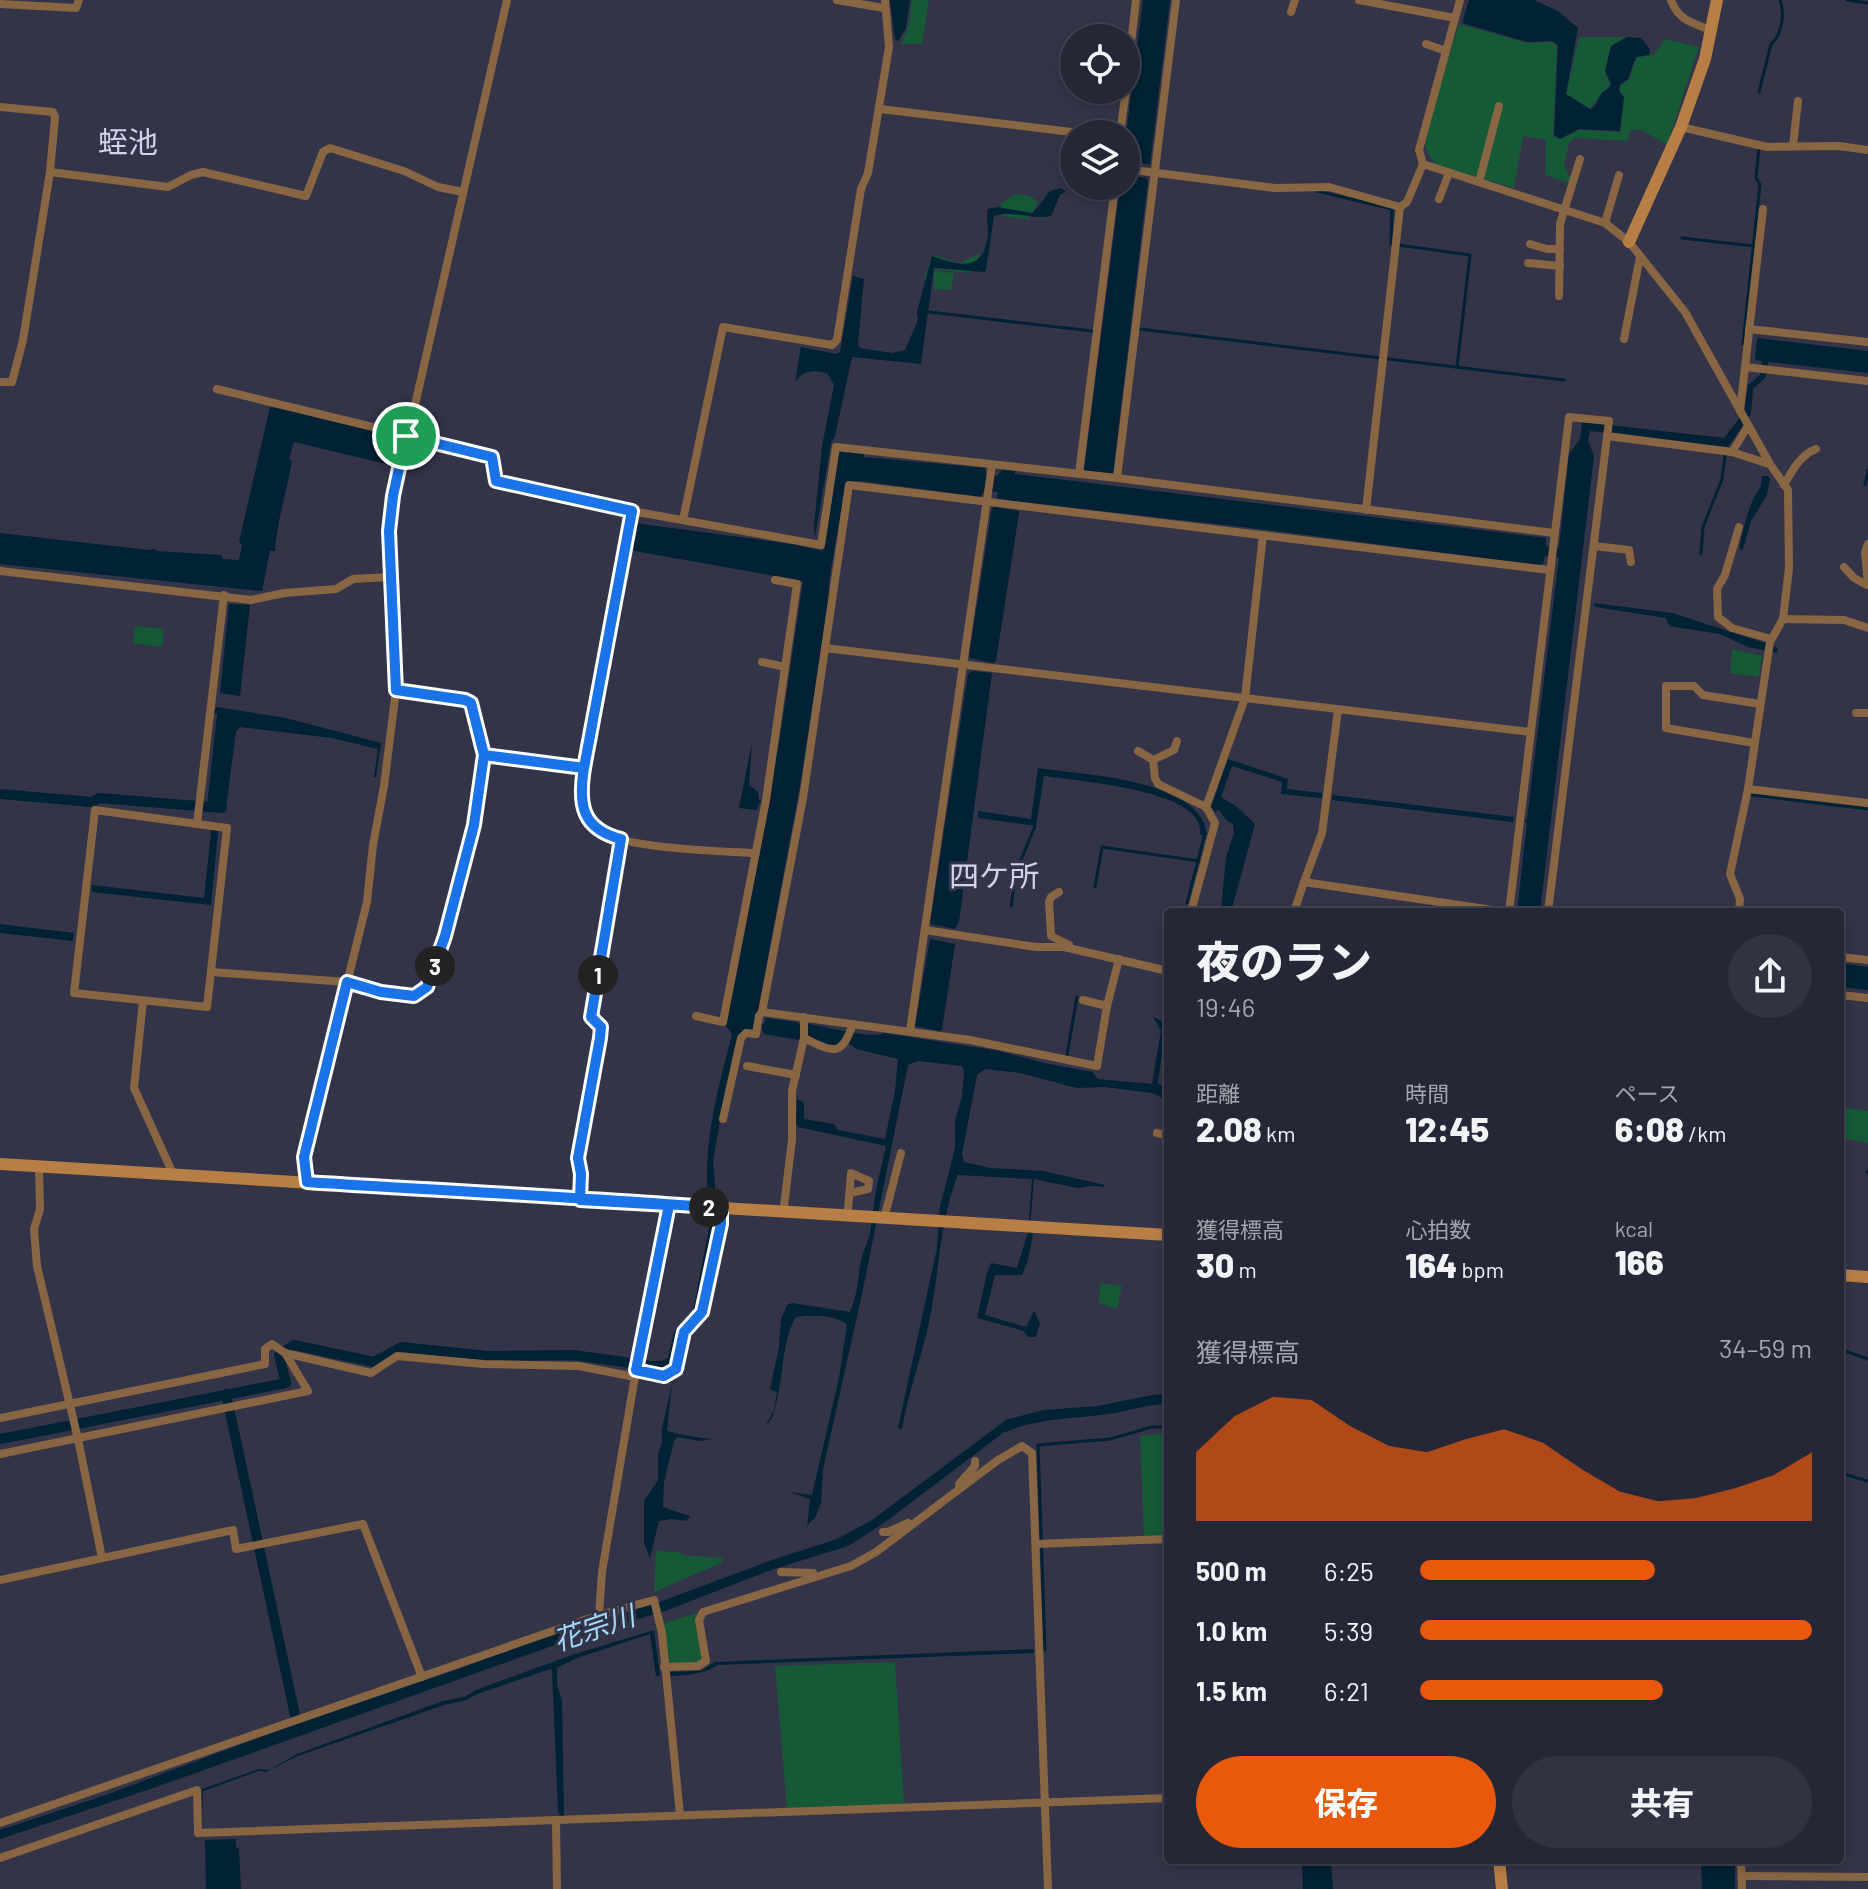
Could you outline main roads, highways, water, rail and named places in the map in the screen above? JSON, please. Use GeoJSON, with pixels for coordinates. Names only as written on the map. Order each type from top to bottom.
{"type":"FeatureCollection","features":[{"type":"Feature","properties":{"kind":"water"},"geometry":{"type":"Polygon","coordinates":[[[890,0],[910,0],[906,28],[898,41],[895,39],[890,0]]]}},
{"type":"Feature","properties":{"kind":"water"},"geometry":{"type":"Polygon","coordinates":[[[1143,0],[1170,0],[1150,164],[1140,164],[1140,120],[1128,120],[1130,104],[1140,104],[1143,0]]]}},
{"type":"Feature","properties":{"kind":"water"},"geometry":{"type":"Polygon","coordinates":[[[1469,0],[1534,0],[1558,11],[1578,28],[1566,94],[1590,109],[1611,84],[1605,71],[1611,46],[1627,37],[1641,38],[1650,49],[1649,55],[1636,57],[1628,79],[1620,85],[1619,91],[1624,97],[1620,131],[1579,129],[1560,139],[1554,135],[1558,45],[1552,41],[1527,42],[1462,23],[1469,0]]]}},
{"type":"Feature","properties":{"kind":"water"},"geometry":{"type":"Polygon","coordinates":[[[1140,177],[1146,178],[1113,475],[1086,472],[1118,200],[1140,200],[1140,177]]]}},
{"type":"Feature","properties":{"kind":"water"},"geometry":{"type":"Polygon","coordinates":[[[1060,188],[1051,216],[994,216],[984,272],[934,268],[921,364],[852,357],[831,443],[815,537],[822,446],[834,385],[827,373],[817,371],[805,373],[795,382],[801,347],[836,354],[840,352],[853,276],[864,279],[860,348],[892,353],[905,350],[918,320],[917,312],[932,256],[961,264],[976,261],[986,247],[988,209],[997,207],[1033,213],[1050,191],[1060,188]]]}},
{"type":"Feature","properties":{"kind":"water"},"geometry":{"type":"Polygon","coordinates":[[[1757,338],[1868,351],[1868,373],[1768,362],[1766,377],[1753,389],[1751,414],[1728,447],[1590,431],[1588,440],[1594,456],[1540,908],[1517,908],[1527,822],[1523,821],[1527,819],[1559,557],[1545,556],[1543,564],[1538,565],[997,499],[998,492],[984,491],[981,497],[861,481],[846,482],[802,775],[757,1017],[754,1030],[745,1030],[722,1110],[713,1161],[716,1199],[708,1199],[710,1136],[732,1034],[726,1026],[780,737],[803,581],[629,550],[634,523],[793,544],[823,551],[837,454],[842,451],[864,453],[864,457],[985,468],[986,474],[997,476],[1002,470],[1015,471],[1015,474],[1546,538],[1546,546],[1559,548],[1569,454],[1580,439],[1582,422],[1724,438],[1744,412],[1748,385],[1760,375],[1762,361],[1755,360],[1757,338]]]}},
{"type":"Feature","properties":{"kind":"water"},"geometry":{"type":"Polygon","coordinates":[[[270,407],[393,431],[392,440],[413,445],[409,459],[390,454],[391,465],[294,442],[275,551],[270,551],[262,591],[0,564],[0,533],[221,555],[223,559],[239,560],[242,545],[239,542],[270,407]]]}},
{"type":"Feature","properties":{"kind":"water"},"geometry":{"type":"Polygon","coordinates":[[[1762,476],[1770,479],[1767,495],[1751,521],[1743,549],[1740,550],[1747,517],[1762,476]]]}},
{"type":"Feature","properties":{"kind":"water"},"geometry":{"type":"Polygon","coordinates":[[[992,508],[1019,513],[996,661],[993,663],[970,658],[969,655],[992,508]]]}},
{"type":"Feature","properties":{"kind":"water"},"geometry":{"type":"Polygon","coordinates":[[[1594,603],[1672,613],[1765,643],[1778,648],[1777,653],[1748,647],[1720,634],[1669,626],[1666,618],[1595,607],[1594,603]]]}},
{"type":"Feature","properties":{"kind":"water"},"geometry":{"type":"Polygon","coordinates":[[[229,604],[250,605],[240,696],[220,693],[229,604]]]}},
{"type":"Feature","properties":{"kind":"water"},"geometry":{"type":"Polygon","coordinates":[[[972,671],[992,673],[959,922],[955,929],[930,922],[968,674],[972,671]]]}},
{"type":"Feature","properties":{"kind":"water"},"geometry":{"type":"Polygon","coordinates":[[[217,707],[286,718],[381,743],[376,777],[378,749],[332,738],[240,727],[236,731],[226,808],[207,806],[217,714],[213,713],[217,707]]]}},
{"type":"Feature","properties":{"kind":"water"},"geometry":{"type":"Polygon","coordinates":[[[752,743],[749,785],[758,792],[762,801],[757,810],[739,808],[752,743]]]}},
{"type":"Feature","properties":{"kind":"water"},"geometry":{"type":"Polygon","coordinates":[[[1228,759],[1288,779],[1287,789],[1322,793],[1322,798],[1281,794],[1282,782],[1232,766],[1221,797],[1255,824],[1232,908],[1221,908],[1226,857],[1234,833],[1233,824],[1219,810],[1215,812],[1211,807],[1228,759]]]}},
{"type":"Feature","properties":{"kind":"water"},"geometry":{"type":"Polygon","coordinates":[[[1038,768],[1109,777],[1162,790],[1184,801],[1200,815],[1207,834],[1204,837],[1200,834],[1200,826],[1189,811],[1152,794],[1044,776],[1036,826],[978,818],[978,811],[1031,819],[1038,768]]]}},
{"type":"Feature","properties":{"kind":"water"},"geometry":{"type":"Polygon","coordinates":[[[1333,795],[1514,817],[1513,822],[1332,800],[1333,795]]]}},
{"type":"Feature","properties":{"kind":"water"},"geometry":{"type":"Polygon","coordinates":[[[212,822],[219,823],[211,905],[92,892],[92,885],[204,898],[212,822]]]}},
{"type":"Feature","properties":{"kind":"water"},"geometry":{"type":"Polygon","coordinates":[[[0,924],[74,933],[73,941],[0,933],[0,924]]]}},
{"type":"Feature","properties":{"kind":"water"},"geometry":{"type":"Polygon","coordinates":[[[930,939],[955,944],[942,1030],[939,1031],[915,1026],[930,939]]]}},
{"type":"Feature","properties":{"kind":"water"},"geometry":{"type":"Polygon","coordinates":[[[1844,964],[1868,967],[1868,990],[1844,987],[1844,964]]]}},
{"type":"Feature","properties":{"kind":"water"},"geometry":{"type":"Polygon","coordinates":[[[1153,1016],[1164,1023],[1158,1083],[1164,1087],[1164,1099],[1152,1093],[1105,1087],[1077,1088],[1020,1073],[985,1069],[977,1075],[962,1154],[964,1162],[991,1168],[1043,1171],[1105,1185],[1077,1188],[1034,1179],[1030,1230],[1033,1234],[1028,1260],[1022,1275],[995,1275],[985,1315],[1026,1327],[1034,1311],[1040,1323],[1036,1337],[1028,1337],[1024,1331],[977,1318],[991,1263],[1017,1268],[1028,1232],[1032,1179],[958,1175],[943,1230],[932,1309],[902,1429],[898,1428],[937,1248],[940,1207],[955,1148],[955,1121],[962,1097],[964,1072],[962,1066],[918,1061],[908,1065],[823,1469],[821,1503],[807,1529],[810,1499],[789,1492],[812,1495],[839,1378],[847,1325],[830,1317],[796,1317],[787,1339],[775,1408],[771,1420],[766,1425],[774,1410],[777,1392],[770,1389],[781,1319],[787,1305],[792,1303],[850,1312],[870,1232],[886,1146],[798,1127],[797,1099],[804,1103],[804,1119],[834,1124],[838,1130],[885,1139],[898,1059],[857,1049],[845,1041],[840,1047],[764,1034],[760,1024],[764,1024],[766,1018],[796,1022],[807,1029],[808,1024],[859,1034],[884,1033],[999,1051],[1092,1072],[1098,1079],[1152,1084],[1161,1031],[1153,1016]]]}},
{"type":"Feature","properties":{"kind":"water"},"geometry":{"type":"Polygon","coordinates":[[[712,1212],[718,1212],[719,1217],[699,1313],[682,1330],[674,1367],[664,1373],[640,1366],[641,1361],[668,1358],[674,1332],[693,1311],[712,1212]]]}},
{"type":"Feature","properties":{"kind":"water"},"geometry":{"type":"Polygon","coordinates":[[[672,1384],[667,1431],[714,1439],[698,1441],[677,1437],[674,1441],[664,1482],[663,1507],[690,1516],[687,1521],[659,1521],[650,1558],[644,1543],[644,1501],[658,1480],[658,1454],[672,1384]]]}},
{"type":"Feature","properties":{"kind":"water","name":"花宗川"},"geometry":{"type":"Polygon","coordinates":[[[1164,1394],[1164,1404],[1039,1422],[1003,1433],[884,1523],[848,1546],[774,1569],[665,1611],[572,1639],[159,1786],[0,1839],[0,1830],[103,1796],[295,1724],[837,1539],[872,1520],[1006,1420],[1043,1410],[1098,1406],[1164,1394]]]}},
{"type":"Feature","properties":{"kind":"water"},"geometry":{"type":"Polygon","coordinates":[[[654,1630],[660,1676],[656,1676],[650,1634],[577,1658],[557,1668],[557,1685],[562,1701],[564,1817],[558,1811],[550,1669],[298,1756],[266,1772],[259,1771],[203,1791],[203,1828],[202,1789],[259,1769],[269,1770],[297,1754],[443,1701],[464,1697],[572,1655],[654,1630]]]}},
{"type":"Feature","properties":{"kind":"water"},"geometry":{"type":"Polygon","coordinates":[[[1034,1649],[1034,1653],[718,1665],[700,1673],[669,1676],[668,1672],[701,1671],[715,1662],[1034,1649]]]}},
{"type":"Feature","properties":{"kind":"water"},"geometry":{"type":"Polygon","coordinates":[[[236,1839],[241,1889],[206,1889],[205,1840],[236,1839]]]}},
{"type":"Feature","properties":{"kind":"water"},"geometry":{"type":"Polygon","coordinates":[[[1302,1864],[1331,1864],[1333,1889],[1303,1889],[1302,1864]]]}},
{"type":"Feature","properties":{"kind":"water"},"geometry":{"type":"Polygon","coordinates":[[[1701,1864],[1735,1864],[1735,1889],[1702,1889],[1701,1864]]]}},
{"type":"Feature","properties":{"kind":"waterway"},"geometry":{"type":"LineString","coordinates":[[1759,92],[1771,44],[1782,24],[1780,0]]}},
{"type":"Feature","properties":{"kind":"waterway"},"geometry":{"type":"LineString","coordinates":[[1847,0],[1868,3]]}},
{"type":"Feature","properties":{"kind":"waterway"},"geometry":{"type":"LineString","coordinates":[[1743,344],[1760,184],[1756,178],[1759,147]]}},
{"type":"Feature","properties":{"kind":"waterway"},"geometry":{"type":"LineString","coordinates":[[1317,191],[1392,209],[1391,244],[1470,255],[1457,367]]}},
{"type":"Feature","properties":{"kind":"waterway"},"geometry":{"type":"LineString","coordinates":[[1682,238],[1754,246]]}},
{"type":"Feature","properties":{"kind":"waterway"},"geometry":{"type":"LineString","coordinates":[[929,312],[1092,331]]}},
{"type":"Feature","properties":{"kind":"waterway"},"geometry":{"type":"LineString","coordinates":[[1140,329],[1564,380]]}},
{"type":"Feature","properties":{"kind":"waterway"},"geometry":{"type":"LineString","coordinates":[[1701,554],[1703,527],[1722,479],[1725,456]]}},
{"type":"Feature","properties":{"kind":"waterway"},"geometry":{"type":"LineString","coordinates":[[1865,485],[1868,470]]}},
{"type":"Feature","properties":{"kind":"waterway"},"geometry":{"type":"LineString","coordinates":[[0,794],[222,808]]}},
{"type":"Feature","properties":{"kind":"waterway"},"geometry":{"type":"LineString","coordinates":[[1752,795],[1868,809]]}},
{"type":"Feature","properties":{"kind":"waterway"},"geometry":{"type":"LineString","coordinates":[[1011,906],[1016,872],[1035,826]]}},
{"type":"Feature","properties":{"kind":"waterway"},"geometry":{"type":"LineString","coordinates":[[1187,903],[1204,837]]}},
{"type":"Feature","properties":{"kind":"waterway"},"geometry":{"type":"LineString","coordinates":[[1095,887],[1102,847],[1199,861]]}},
{"type":"Feature","properties":{"kind":"waterway"},"geometry":{"type":"LineString","coordinates":[[1429,907],[1437,908]]}},
{"type":"Feature","properties":{"kind":"waterway"},"geometry":{"type":"LineString","coordinates":[[1067,1055],[1077,997]]}},
{"type":"Feature","properties":{"kind":"waterway"},"geometry":{"type":"LineString","coordinates":[[0,1439],[286,1383],[279,1355],[294,1345],[374,1362],[401,1347],[488,1356],[573,1355],[646,1365]]}},
{"type":"Feature","properties":{"kind":"waterway"},"geometry":{"type":"LineString","coordinates":[[1844,1350],[1868,1359]]}},
{"type":"Feature","properties":{"kind":"waterway"},"geometry":{"type":"LineString","coordinates":[[226,1394],[298,1729]]}},
{"type":"Feature","properties":{"kind":"waterway"},"geometry":{"type":"LineString","coordinates":[[1045,1650],[1038,1445],[1110,1439],[1152,1427],[1164,1427]]}},
{"type":"Feature","properties":{"kind":"waterway"},"geometry":{"type":"LineString","coordinates":[[1844,1474],[1868,1481]]}},
{"type":"Feature","properties":{"kind":"district","name":"蛭池"},"geometry":{"type":"Point","coordinates":[128,143]}},
{"type":"Feature","properties":{"kind":"district","name":"四ケ所"},"geometry":{"type":"Point","coordinates":[994,877]}}]}
